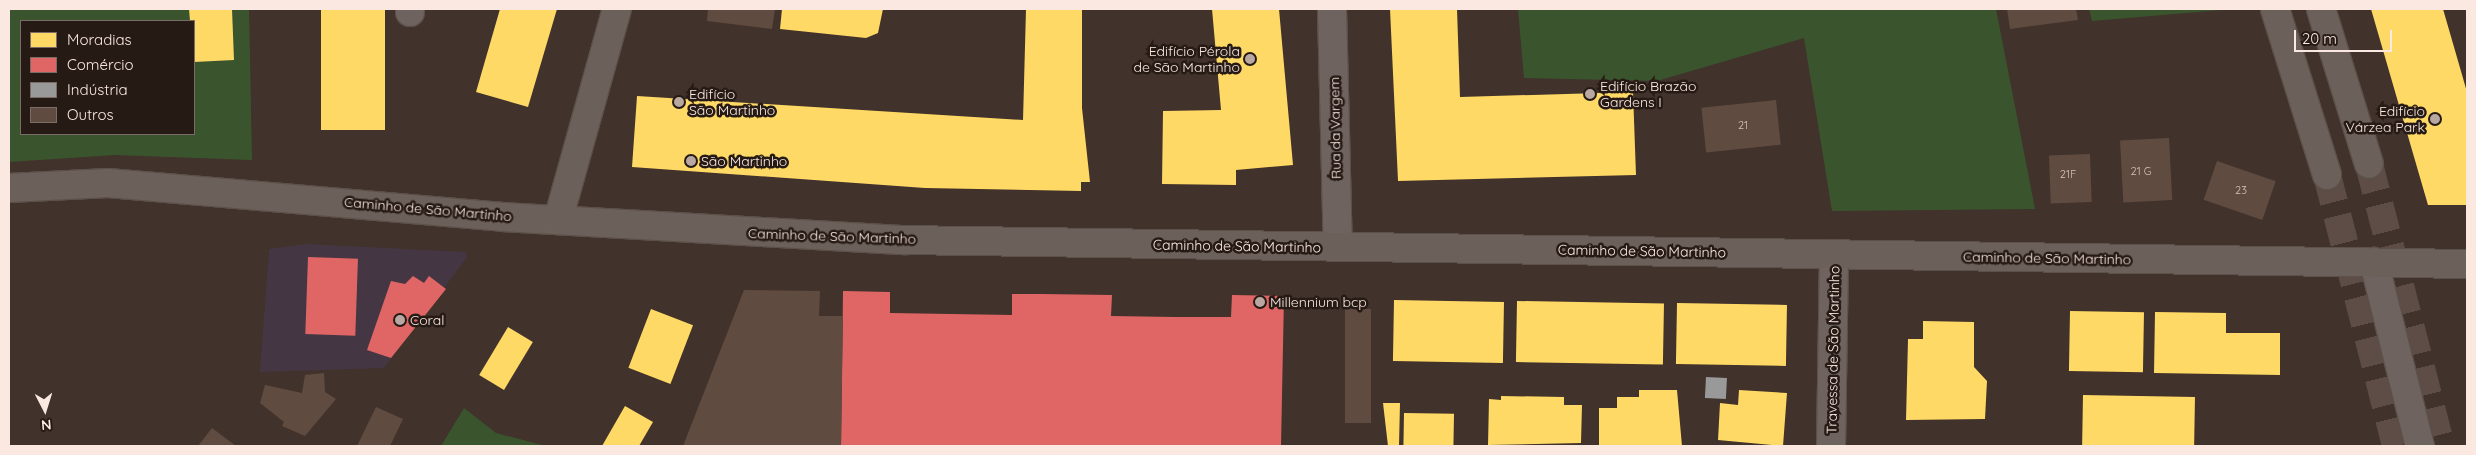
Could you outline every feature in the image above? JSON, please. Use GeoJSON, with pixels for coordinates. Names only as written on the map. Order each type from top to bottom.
{"type":"FeatureCollection","features":[{"type":"Feature","properties":{"kind":"main road"},"geometry":{"type":"LineString","coordinates":[[558,220],[618,9]]}},
{"type":"Feature","properties":{"kind":"main road"},"geometry":{"type":"LineString","coordinates":[[2275,9],[2327,175]]}},
{"type":"Feature","properties":{"kind":"main road"},"geometry":{"type":"LineString","coordinates":[[2320,9],[2369,164]]}},
{"type":"Feature","properties":{"kind":"main road","name":"Caminho de São Martinho"},"geometry":{"type":"LineString","coordinates":[[9,188],[108,183],[558,220],[904,240],[2467,264]]}},
{"type":"Feature","properties":{"kind":"street","name":"Rua da Vargem"},"geometry":{"type":"LineString","coordinates":[[1332,9],[1338,247]]}},
{"type":"Feature","properties":{"kind":"street","name":"Travessa de São Martinho"},"geometry":{"type":"LineString","coordinates":[[1831,446],[1834,254]]}},
{"type":"Feature","properties":{"kind":"street"},"geometry":{"type":"LineString","coordinates":[[2374,262],[2420,446]]}},
{"type":"Feature","properties":{"kind":"shaded area"},"geometry":{"type":"Polygon","coordinates":[[[306,244],[465,252],[467,257],[384,368],[260,372],[269,249],[306,244]]]}},
{"type":"Feature","properties":{"kind":"green space"},"geometry":{"type":"Polygon","coordinates":[[[9,9],[249,9],[252,160],[115,155],[9,162],[9,9]]]}},
{"type":"Feature","properties":{"kind":"green space"},"geometry":{"type":"Polygon","coordinates":[[[1518,9],[1996,9],[2035,209],[1832,211],[1804,38],[1657,81],[1524,78],[1518,9]]]}},
{"type":"Feature","properties":{"kind":"green space"},"geometry":{"type":"Polygon","coordinates":[[[2089,9],[2233,9],[2092,21],[2089,9]]]}},
{"type":"Feature","properties":{"kind":"green space"},"geometry":{"type":"Polygon","coordinates":[[[464,408],[496,433],[546,446],[441,446],[464,408]]]}},
{"type":"Feature","properties":{"kind":"building: Moradias"},"geometry":{"type":"Polygon","coordinates":[[[189,9],[232,9],[234,60],[195,62],[195,20],[190,20],[189,9]]]}},
{"type":"Feature","properties":{"kind":"building: Moradias"},"geometry":{"type":"Polygon","coordinates":[[[321,9],[385,9],[385,130],[321,130],[321,9]]]}},
{"type":"Feature","properties":{"kind":"building: Moradias"},"geometry":{"type":"Polygon","coordinates":[[[500,9],[557,9],[528,107],[476,92],[500,9]]]}},
{"type":"Feature","properties":{"kind":"building: Moradias"},"geometry":{"type":"Polygon","coordinates":[[[782,9],[883,9],[878,33],[866,38],[780,29],[782,9]]]}},
{"type":"Feature","properties":{"kind":"building: Moradias","name":"Edifício São Martinho"},"geometry":{"type":"Polygon","coordinates":[[[1026,9],[1082,9],[1082,108],[1090,182],[1081,182],[1081,191],[925,188],[632,167],[637,96],[1023,120],[1026,9]]]}},
{"type":"Feature","properties":{"kind":"building: Moradias","name":"Edifício Pérola de São Martinho"},"geometry":{"type":"Polygon","coordinates":[[[1212,9],[1279,9],[1293,165],[1236,170],[1236,185],[1162,184],[1163,111],[1221,110],[1212,9]]]}},
{"type":"Feature","properties":{"kind":"building: Moradias","name":"Edifício Brazão Gardens I"},"geometry":{"type":"Polygon","coordinates":[[[1390,9],[1457,9],[1460,97],[1633,92],[1636,175],[1398,181],[1390,9]]]}},
{"type":"Feature","properties":{"kind":"building: Moradias","name":"Edifício Várzea Park"},"geometry":{"type":"Polygon","coordinates":[[[2371,9],[2443,9],[2467,92],[2467,205],[2428,205],[2371,9]]]}},
{"type":"Feature","properties":{"kind":"building: Moradias"},"geometry":{"type":"Polygon","coordinates":[[[1394,300],[1504,302],[1503,363],[1393,361],[1394,300]]]}},
{"type":"Feature","properties":{"kind":"building: Moradias"},"geometry":{"type":"Polygon","coordinates":[[[1517,301],[1664,304],[1663,365],[1516,362],[1517,301]]]}},
{"type":"Feature","properties":{"kind":"building: Moradias"},"geometry":{"type":"Polygon","coordinates":[[[1677,303],[1787,305],[1786,366],[1676,364],[1677,303]]]}},
{"type":"Feature","properties":{"kind":"building: Moradias"},"geometry":{"type":"Polygon","coordinates":[[[651,309],[693,325],[670,384],[628,368],[651,309]]]}},
{"type":"Feature","properties":{"kind":"building: Moradias"},"geometry":{"type":"Polygon","coordinates":[[[2070,311],[2144,312],[2143,372],[2069,371],[2070,311]]]}},
{"type":"Feature","properties":{"kind":"building: Moradias"},"geometry":{"type":"Polygon","coordinates":[[[2155,312],[2226,313],[2226,333],[2280,333],[2280,375],[2154,373],[2155,312]]]}},
{"type":"Feature","properties":{"kind":"building: Moradias"},"geometry":{"type":"Polygon","coordinates":[[[1923,321],[1974,322],[1974,367],[1987,381],[1985,419],[1906,420],[1908,339],[1923,339],[1923,321]]]}},
{"type":"Feature","properties":{"kind":"building: Moradias"},"geometry":{"type":"Polygon","coordinates":[[[508,327],[533,342],[504,390],[479,375],[508,327]]]}},
{"type":"Feature","properties":{"kind":"building: Moradias"},"geometry":{"type":"Polygon","coordinates":[[[1639,390],[1677,390],[1682,446],[1599,446],[1599,408],[1617,408],[1617,397],[1639,397],[1639,390]]]}},
{"type":"Feature","properties":{"kind":"building: Moradias"},"geometry":{"type":"Polygon","coordinates":[[[1739,390],[1787,393],[1783,446],[1718,440],[1720,403],[1738,405],[1739,390]]]}},
{"type":"Feature","properties":{"kind":"building: Moradias"},"geometry":{"type":"Polygon","coordinates":[[[2083,395],[2195,397],[2194,446],[2082,446],[2083,395]]]}},
{"type":"Feature","properties":{"kind":"building: Moradias"},"geometry":{"type":"Polygon","coordinates":[[[1501,396],[1564,397],[1564,405],[1582,405],[1581,443],[1488,445],[1489,399],[1501,400],[1501,396]]]}},
{"type":"Feature","properties":{"kind":"building: Moradias"},"geometry":{"type":"Polygon","coordinates":[[[1383,403],[1400,403],[1399,446],[1388,446],[1383,403]]]}},
{"type":"Feature","properties":{"kind":"building: Moradias"},"geometry":{"type":"Polygon","coordinates":[[[625,406],[653,422],[639,446],[602,446],[625,406]]]}},
{"type":"Feature","properties":{"kind":"building: Moradias"},"geometry":{"type":"Polygon","coordinates":[[[1404,413],[1454,414],[1453,446],[1403,446],[1404,413]]]}},
{"type":"Feature","properties":{"kind":"building: Comércio"},"geometry":{"type":"Polygon","coordinates":[[[308,257],[358,259],[355,336],[305,334],[308,257]]]}},
{"type":"Feature","properties":{"kind":"building: Comércio","name":"Coral"},"geometry":{"type":"Polygon","coordinates":[[[413,276],[424,283],[429,276],[446,289],[391,358],[367,350],[391,281],[405,284],[413,276]]]}},
{"type":"Feature","properties":{"kind":"building: Comércio"},"geometry":{"type":"Polygon","coordinates":[[[843,291],[890,292],[890,313],[1012,315],[1012,294],[1041,294],[1112,295],[1111,316],[1175,317],[1231,317],[1232,295],[1284,296],[1281,446],[841,446],[843,291]]]}},
{"type":"Feature","properties":{"kind":"building: Indústria"},"geometry":{"type":"Polygon","coordinates":[[[1706,377],[1727,378],[1726,399],[1705,398],[1706,377]]]}},
{"type":"Feature","properties":{"kind":"building: Outros"},"geometry":{"type":"Polygon","coordinates":[[[708,9],[775,9],[772,29],[707,21],[708,9]]]}},
{"type":"Feature","properties":{"kind":"building: Outros"},"geometry":{"type":"Polygon","coordinates":[[[2007,9],[2076,9],[2078,20],[2010,29],[2007,9]]]}},
{"type":"Feature","properties":{"kind":"building: Outros"},"geometry":{"type":"Polygon","coordinates":[[[1776,100],[1781,145],[1706,153],[1701,108],[1776,100]]]}},
{"type":"Feature","properties":{"kind":"building: Outros"},"geometry":{"type":"Polygon","coordinates":[[[2169,138],[2172,200],[2123,202],[2120,141],[2169,138]]]}},
{"type":"Feature","properties":{"kind":"building: Outros"},"geometry":{"type":"Polygon","coordinates":[[[2090,154],[2092,202],[2051,203],[2049,155],[2090,154]]]}},
{"type":"Feature","properties":{"kind":"building: Outros"},"geometry":{"type":"Polygon","coordinates":[[[2217,161],[2276,181],[2262,220],[2204,200],[2217,161]]]}},
{"type":"Feature","properties":{"kind":"building: Outros"},"geometry":{"type":"Polygon","coordinates":[[[744,290],[820,291],[819,316],[843,316],[841,446],[683,446],[744,290]]]}},
{"type":"Feature","properties":{"kind":"building: Outros"},"geometry":{"type":"Polygon","coordinates":[[[1345,309],[1371,309],[1371,423],[1345,423],[1345,309]]]}},
{"type":"Feature","properties":{"kind":"building: Outros"},"geometry":{"type":"Polygon","coordinates":[[[324,373],[325,392],[336,399],[305,436],[282,426],[284,422],[260,403],[265,385],[302,393],[305,375],[324,373]]]}},
{"type":"Feature","properties":{"kind":"building: Outros"},"geometry":{"type":"Polygon","coordinates":[[[376,407],[403,419],[390,446],[357,446],[376,407]]]}},
{"type":"Feature","properties":{"kind":"building: Outros"},"geometry":{"type":"Polygon","coordinates":[[[212,428],[236,446],[198,446],[212,428]]]}},
{"type":"Feature","properties":{"kind":"tunnel"},"geometry":{"type":"LineString","coordinates":[[2369,164],[2441,446]]}},
{"type":"Feature","properties":{"kind":"tunnel"},"geometry":{"type":"LineString","coordinates":[[2327,175],[2396,446]]}},
{"type":"Feature","properties":{"kind":"place","name":"Edifício Pérola de São Martinho"},"geometry":{"type":"Point","coordinates":[1250,59]}},
{"type":"Feature","properties":{"kind":"place","name":"Edifício Brazão Gardens I"},"geometry":{"type":"Point","coordinates":[1590,94]}},
{"type":"Feature","properties":{"kind":"place","name":"Edifício São Martinho"},"geometry":{"type":"Point","coordinates":[679,102]}},
{"type":"Feature","properties":{"kind":"place","name":"Edifício Várzea Park"},"geometry":{"type":"Point","coordinates":[2435,119]}},
{"type":"Feature","properties":{"kind":"place","name":"São Martinho"},"geometry":{"type":"Point","coordinates":[691,161]}},
{"type":"Feature","properties":{"kind":"place","name":"Millennium bcp"},"geometry":{"type":"Point","coordinates":[1260,302]}},
{"type":"Feature","properties":{"kind":"place","name":"Coral"},"geometry":{"type":"Point","coordinates":[400,320]}}]}
